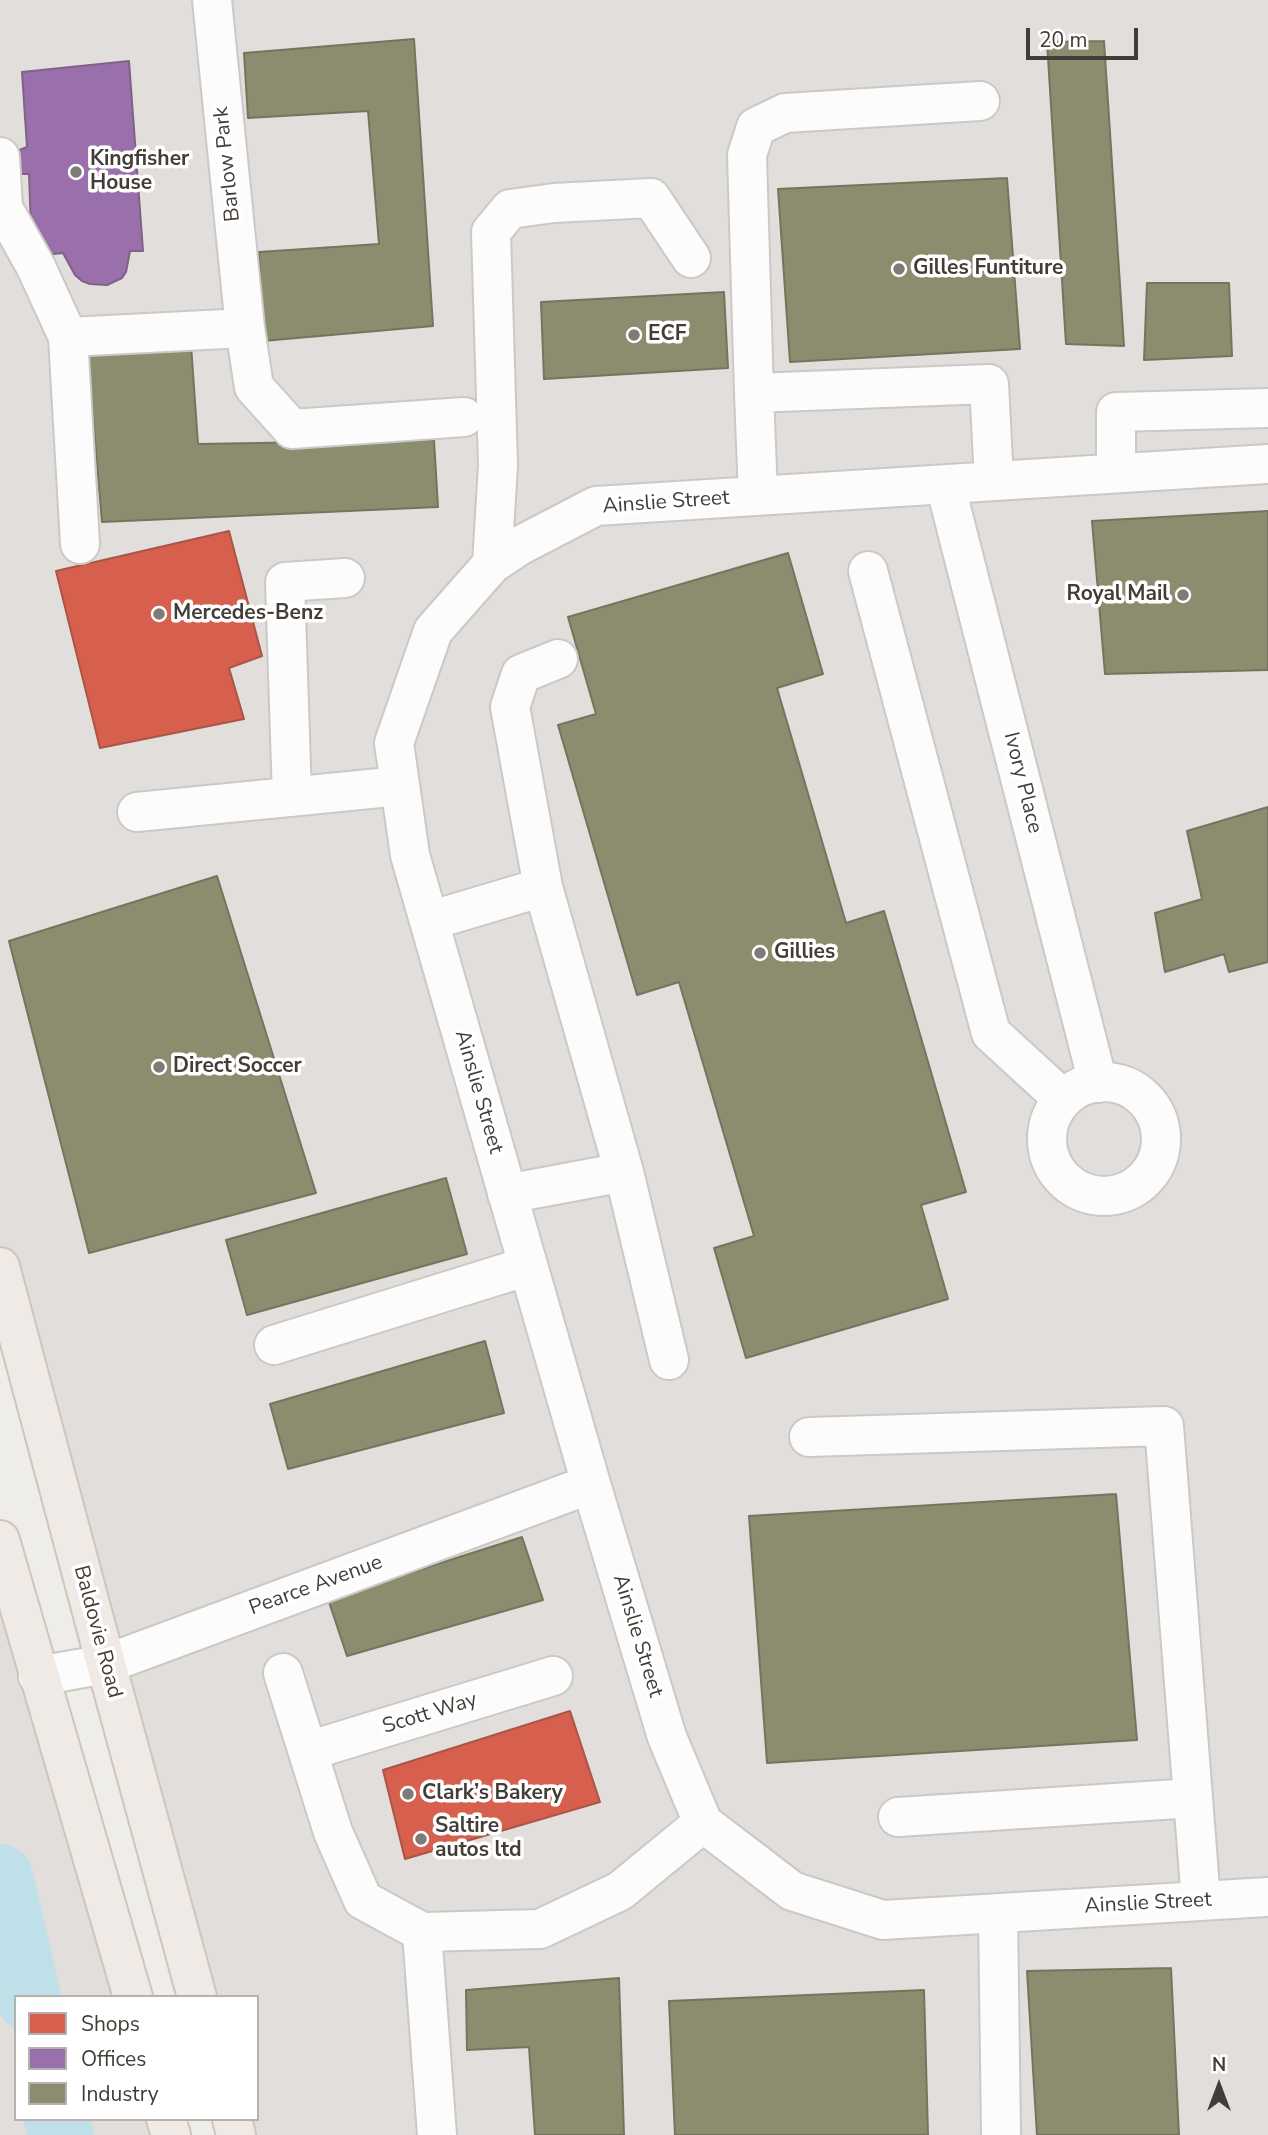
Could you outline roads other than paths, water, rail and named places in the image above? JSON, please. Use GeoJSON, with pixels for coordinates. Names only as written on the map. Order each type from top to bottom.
{"type":"FeatureCollection","features":[{"type":"Feature","properties":{"kind":"main road","name":"Baldovie Road"},"geometry":{"type":"LineString","coordinates":[[0,1267],[196,1995]]}},
{"type":"Feature","properties":{"kind":"main road"},"geometry":{"type":"LineString","coordinates":[[0,1540],[132,1995]]}},
{"type":"Feature","properties":{"kind":"street","name":"Barlow Park"},"geometry":{"type":"LineString","coordinates":[[212,0],[245,328],[254,387],[292,429],[464,417]]}},
{"type":"Feature","properties":{"kind":"street"},"geometry":{"type":"LineString","coordinates":[[758,496],[747,155],[756,127],[785,113],[980,101]]}},
{"type":"Feature","properties":{"kind":"street"},"geometry":{"type":"LineString","coordinates":[[0,158],[3,208],[36,267],[68,337],[80,544]]}},
{"type":"Feature","properties":{"kind":"street"},"geometry":{"type":"LineString","coordinates":[[492,564],[498,465],[491,232],[510,209],[554,203],[651,198],[691,258]]}},
{"type":"Feature","properties":{"kind":"street"},"geometry":{"type":"LineString","coordinates":[[68,337],[245,328]]}},
{"type":"Feature","properties":{"kind":"street"},"geometry":{"type":"LineString","coordinates":[[754,393],[989,384],[993,481]]}},
{"type":"Feature","properties":{"kind":"street"},"geometry":{"type":"LineString","coordinates":[[1116,473],[1116,412],[1268,408]]}},
{"type":"Feature","properties":{"kind":"street","name":"Ainslie Street"},"geometry":{"type":"LineString","coordinates":[[1268,464],[596,506],[519,546],[492,564],[433,631],[394,743],[410,855],[591,1484],[667,1737],[703,1823],[792,1891],[883,1920],[1268,1897]]}},
{"type":"Feature","properties":{"kind":"street","name":"Ivory Place"},"geometry":{"type":"LineString","coordinates":[[945,484],[1098,1083]]}},
{"type":"Feature","properties":{"kind":"street"},"geometry":{"type":"LineString","coordinates":[[868,571],[991,1033],[1063,1099]]}},
{"type":"Feature","properties":{"kind":"street"},"geometry":{"type":"LineString","coordinates":[[292,797],[285,582],[345,578]]}},
{"type":"Feature","properties":{"kind":"street"},"geometry":{"type":"LineString","coordinates":[[558,659],[521,674],[510,707],[543,887],[624,1172],[669,1360]]}},
{"type":"Feature","properties":{"kind":"street"},"geometry":{"type":"LineString","coordinates":[[138,812],[400,786]]}},
{"type":"Feature","properties":{"kind":"street"},"geometry":{"type":"LineString","coordinates":[[429,921],[543,887]]}},
{"type":"Feature","properties":{"kind":"street"},"geometry":{"type":"LineString","coordinates":[[1098,1083],[1118,1084],[1132,1089],[1147,1101],[1160,1125],[1159,1157],[1149,1175],[1135,1188],[1117,1195],[1093,1195],[1074,1188],[1065,1182],[1053,1166],[1048,1152],[1047,1132],[1052,1115],[1063,1099],[1080,1088],[1098,1083]]}},
{"type":"Feature","properties":{"kind":"street"},"geometry":{"type":"LineString","coordinates":[[507,1194],[624,1172]]}},
{"type":"Feature","properties":{"kind":"street"},"geometry":{"type":"LineString","coordinates":[[274,1345],[528,1266]]}},
{"type":"Feature","properties":{"kind":"street"},"geometry":{"type":"LineString","coordinates":[[809,1437],[1164,1426],[1202,1901]]}},
{"type":"Feature","properties":{"kind":"street","name":"Pearce Avenue"},"geometry":{"type":"LineString","coordinates":[[38,1676],[106,1664],[591,1484]]}},
{"type":"Feature","properties":{"kind":"street"},"geometry":{"type":"LineString","coordinates":[[283,1673],[333,1832],[363,1900],[422,1932],[540,1929],[620,1891],[703,1823]]}},
{"type":"Feature","properties":{"kind":"street","name":"Scott Way"},"geometry":{"type":"LineString","coordinates":[[308,1751],[553,1676]]}},
{"type":"Feature","properties":{"kind":"street"},"geometry":{"type":"LineString","coordinates":[[898,1817],[1193,1798]]}},
{"type":"Feature","properties":{"kind":"street"},"geometry":{"type":"LineString","coordinates":[[998,1913],[1000,2135]]}},
{"type":"Feature","properties":{"kind":"street"},"geometry":{"type":"LineString","coordinates":[[422,1932],[437,2135]]}},
{"type":"Feature","properties":{"kind":"waterway"},"geometry":{"type":"LineString","coordinates":[[0,1877],[28,1995]]}},
{"type":"Feature","properties":{"kind":"waterway"},"geometry":{"type":"LineString","coordinates":[[58,2121],[61,2135]]}},
{"type":"Feature","properties":{"kind":"place","name":"Kingfisher House"},"geometry":{"type":"Point","coordinates":[76,172]}},
{"type":"Feature","properties":{"kind":"place","name":"Gilles Funtiture"},"geometry":{"type":"Point","coordinates":[899,269]}},
{"type":"Feature","properties":{"kind":"place","name":"ECF"},"geometry":{"type":"Point","coordinates":[634,335]}},
{"type":"Feature","properties":{"kind":"place","name":"Royal Mail"},"geometry":{"type":"Point","coordinates":[1183,595]}},
{"type":"Feature","properties":{"kind":"place","name":"Mercedes-Benz"},"geometry":{"type":"Point","coordinates":[159,614]}},
{"type":"Feature","properties":{"kind":"place","name":"Gillies"},"geometry":{"type":"Point","coordinates":[760,953]}},
{"type":"Feature","properties":{"kind":"place","name":"Direct Soccer"},"geometry":{"type":"Point","coordinates":[159,1067]}},
{"type":"Feature","properties":{"kind":"place","name":"Clark’s Bakery"},"geometry":{"type":"Point","coordinates":[408,1794]}},
{"type":"Feature","properties":{"kind":"place","name":"Saltire autos ltd"},"geometry":{"type":"Point","coordinates":[421,1839]}}]}
